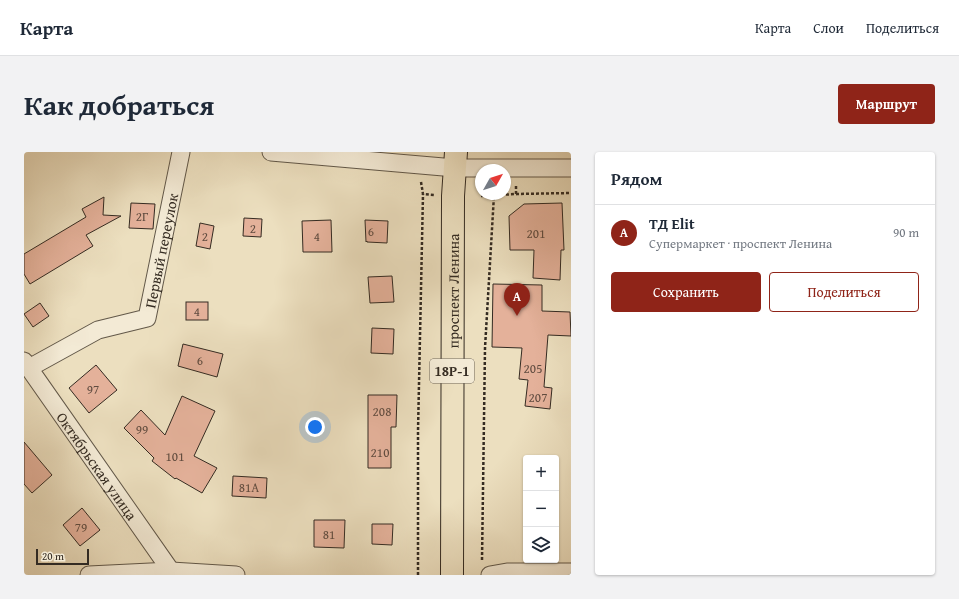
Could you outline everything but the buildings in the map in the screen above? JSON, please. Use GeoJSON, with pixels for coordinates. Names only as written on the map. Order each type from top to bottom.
{"type":"FeatureCollection","features":[{"type":"Feature","properties":{"kind":"main road","name":"проспект Ленина"},"geometry":{"type":"LineString","coordinates":[[452,575],[453,204],[456,160]]}},
{"type":"Feature","properties":{"kind":"street","name":"Первый переулок"},"geometry":{"type":"LineString","coordinates":[[27,364],[98,330],[147,318],[180,152]]}},
{"type":"Feature","properties":{"kind":"street"},"geometry":{"type":"LineString","coordinates":[[271,152],[456,160],[571,168]]}},
{"type":"Feature","properties":{"kind":"street","name":"Октябрьская улица"},"geometry":{"type":"LineString","coordinates":[[27,364],[171,572]]}},
{"type":"Feature","properties":{"kind":"street"},"geometry":{"type":"LineString","coordinates":[[486,569],[506,572],[571,572]]}},
{"type":"Feature","properties":{"kind":"street"},"geometry":{"type":"LineString","coordinates":[[89,575],[171,572],[236,575]]}},
{"type":"Feature","properties":{"kind":"path"},"geometry":{"type":"LineString","coordinates":[[418,575],[418,431],[423,194],[421,180]]}},
{"type":"Feature","properties":{"kind":"path"},"geometry":{"type":"LineString","coordinates":[[516,183],[516,194]]}},
{"type":"Feature","properties":{"kind":"path"},"geometry":{"type":"LineString","coordinates":[[511,194],[571,193]]}},
{"type":"Feature","properties":{"kind":"path"},"geometry":{"type":"LineString","coordinates":[[423,194],[438,195]]}},
{"type":"Feature","properties":{"kind":"path"},"geometry":{"type":"LineString","coordinates":[[486,569],[486,348],[494,200]]}},
{"type":"Feature","properties":{"kind":"place","name":"ТД Elit"},"geometry":{"type":"Point","coordinates":[517,316]}}]}
